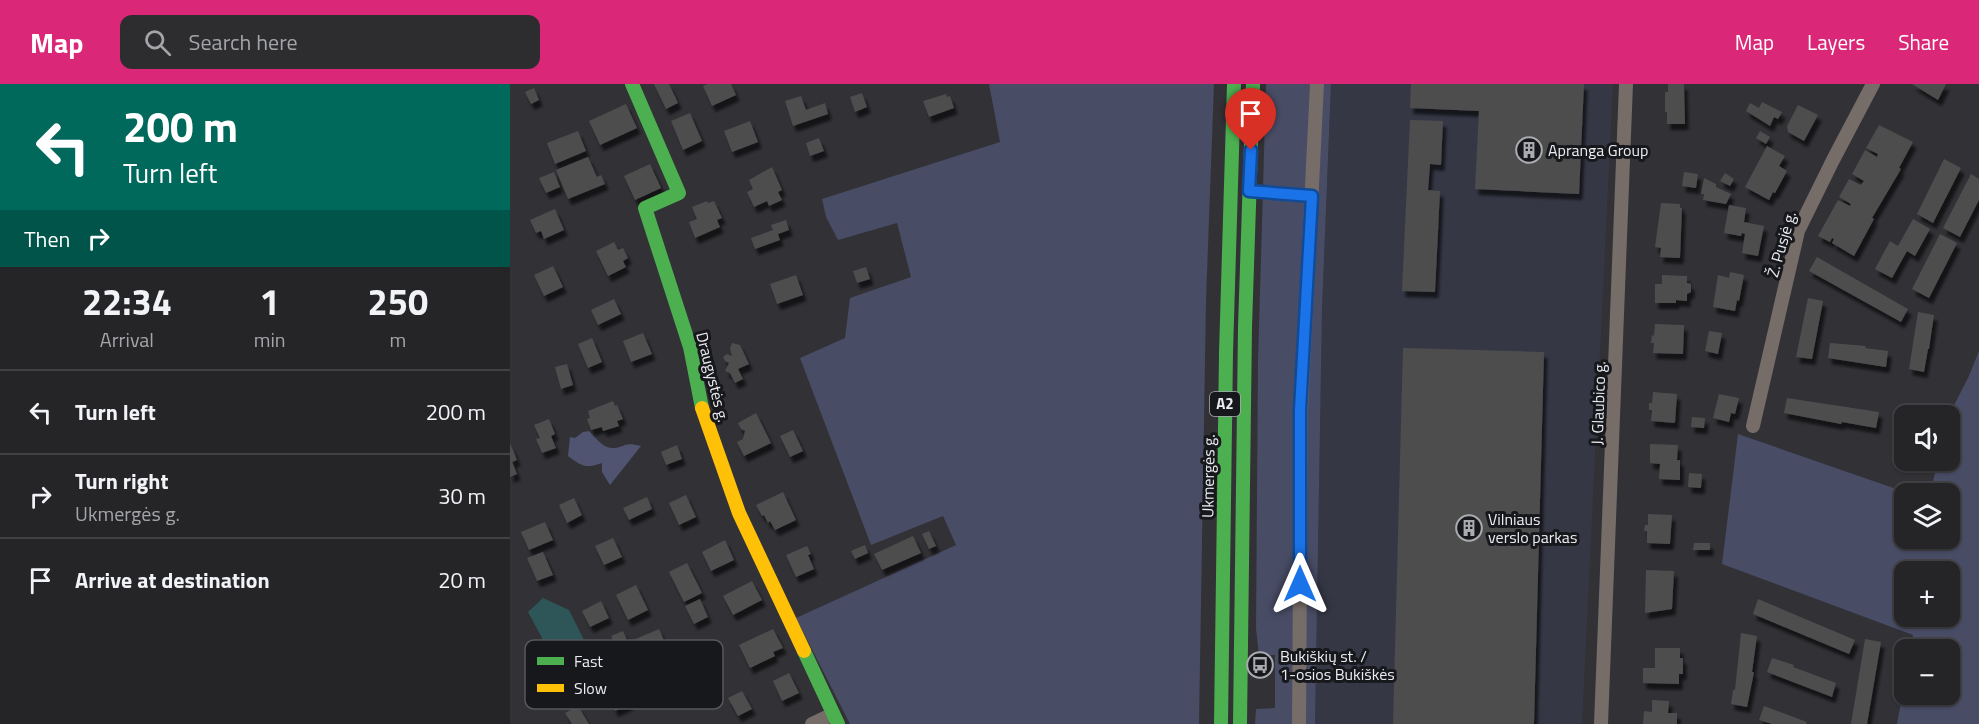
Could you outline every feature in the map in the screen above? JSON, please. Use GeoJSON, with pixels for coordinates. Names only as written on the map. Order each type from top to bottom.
{"type":"FeatureCollection","features":[{"type":"Feature","properties":{"kind":"main road","name":"Draugystės g."},"geometry":{"type":"LineString","coordinates":[[632,84],[679,193],[645,208],[690,346],[703,415],[739,513],[836,719]]}},
{"type":"Feature","properties":{"kind":"main road","name":"Ukmergės g."},"geometry":{"type":"LineString","coordinates":[[1221,724],[1227,298],[1234,84]]}},
{"type":"Feature","properties":{"kind":"main road","name":"A2"},"geometry":{"type":"LineString","coordinates":[[1240,724],[1245,327],[1253,84]]}},
{"type":"Feature","properties":{"kind":"street"},"geometry":{"type":"LineString","coordinates":[[1299,724],[1300,410],[1317,84]]}},
{"type":"Feature","properties":{"kind":"street","name":"J. Glaubico g."},"geometry":{"type":"LineString","coordinates":[[1601,724],[1626,84]]}},
{"type":"Feature","properties":{"kind":"street","name":"Ž. Pusjė g."},"geometry":{"type":"LineString","coordinates":[[1753,426],[1798,231],[1873,84]]}},
{"type":"Feature","properties":{"kind":"street"},"geometry":{"type":"LineString","coordinates":[[1249,191],[1312,196]]}},
{"type":"Feature","properties":{"kind":"street"},"geometry":{"type":"LineString","coordinates":[[812,724],[836,719]]}},
{"type":"Feature","properties":{"kind":"shaded area"},"geometry":{"type":"Polygon","coordinates":[[[989,84],[1214,84],[1206,301],[1199,724],[850,724],[796,618],[956,545],[943,516],[871,545],[800,358],[845,338],[850,298],[911,277],[897,223],[838,240],[826,217],[822,199],[1000,142],[989,84]]]}},
{"type":"Feature","properties":{"kind":"shaded area"},"geometry":{"type":"Polygon","coordinates":[[[1266,84],[1331,84],[1322,309],[1315,724],[1255,724],[1256,709],[1275,708],[1275,655],[1259,655],[1256,629],[1258,361],[1266,84]]]}},
{"type":"Feature","properties":{"kind":"shaded area"},"geometry":{"type":"Polygon","coordinates":[[[1331,84],[1613,84],[1582,724],[1315,724],[1322,309],[1331,84]]]}},
{"type":"Feature","properties":{"kind":"shaded area"},"geometry":{"type":"Polygon","coordinates":[[[1979,351],[1979,724],[1897,724],[1900,705],[1960,705],[1960,639],[1912,639],[1913,635],[1722,564],[1738,434],[1894,488],[1894,549],[1960,549],[1960,483],[1932,483],[1936,471],[1960,471],[1960,405],[1954,405],[1979,351]]]}},
{"type":"Feature","properties":{"kind":"shaded area"},"geometry":{"type":"Polygon","coordinates":[[[589,431],[599,442],[609,448],[627,444],[641,446],[610,485],[602,472],[602,463],[584,466],[568,456],[570,437],[575,438],[589,431]]]}},
{"type":"Feature","properties":{"kind":"shaded area"},"geometry":{"type":"Polygon","coordinates":[[[543,598],[569,610],[584,640],[542,640],[528,612],[543,598]]]}},
{"type":"Feature","properties":{"kind":"building"},"geometry":{"type":"Polygon","coordinates":[[[654,84],[669,84],[678,103],[666,109],[654,84]]]}},
{"type":"Feature","properties":{"kind":"building"},"geometry":{"type":"Polygon","coordinates":[[[731,84],[736,95],[712,106],[703,86],[731,84]]]}},
{"type":"Feature","properties":{"kind":"building","name":"Apranga Group"},"geometry":{"type":"Polygon","coordinates":[[[1411,84],[1584,84],[1579,194],[1475,189],[1479,111],[1410,108],[1411,84]]]}},
{"type":"Feature","properties":{"kind":"building"},"geometry":{"type":"Polygon","coordinates":[[[1668,84],[1684,84],[1685,124],[1667,124],[1665,92],[1668,92],[1668,84]]]}},
{"type":"Feature","properties":{"kind":"building"},"geometry":{"type":"Polygon","coordinates":[[[1912,84],[1946,84],[1938,100],[1912,84]]]}},
{"type":"Feature","properties":{"kind":"building"},"geometry":{"type":"Polygon","coordinates":[[[534,88],[539,100],[531,104],[525,92],[534,88]]]}},
{"type":"Feature","properties":{"kind":"building"},"geometry":{"type":"Polygon","coordinates":[[[862,93],[867,107],[855,112],[850,97],[862,93]]]}},
{"type":"Feature","properties":{"kind":"building"},"geometry":{"type":"Polygon","coordinates":[[[946,94],[947,97],[950,96],[954,108],[929,117],[923,101],[946,94]]]}},
{"type":"Feature","properties":{"kind":"building"},"geometry":{"type":"Polygon","coordinates":[[[801,96],[806,110],[825,103],[828,114],[793,126],[785,101],[801,96]]]}},
{"type":"Feature","properties":{"kind":"building"},"geometry":{"type":"Polygon","coordinates":[[[1762,102],[1782,112],[1778,119],[1774,117],[1770,126],[1746,111],[1750,103],[1759,108],[1762,102]]]}},
{"type":"Feature","properties":{"kind":"building"},"geometry":{"type":"Polygon","coordinates":[[[626,104],[637,128],[600,145],[589,121],[626,104]]]}},
{"type":"Feature","properties":{"kind":"building"},"geometry":{"type":"Polygon","coordinates":[[[1798,105],[1818,115],[1804,141],[1788,132],[1787,126],[1798,105]]]}},
{"type":"Feature","properties":{"kind":"building"},"geometry":{"type":"Polygon","coordinates":[[[690,113],[702,141],[683,150],[671,121],[690,113]]]}},
{"type":"Feature","properties":{"kind":"building"},"geometry":{"type":"Polygon","coordinates":[[[1410,120],[1443,121],[1441,165],[1430,164],[1428,190],[1440,191],[1435,292],[1402,291],[1410,120]]]}},
{"type":"Feature","properties":{"kind":"building"},"geometry":{"type":"Polygon","coordinates":[[[750,121],[758,142],[732,152],[724,131],[750,121]]]}},
{"type":"Feature","properties":{"kind":"building"},"geometry":{"type":"Polygon","coordinates":[[[1879,125],[1913,142],[1854,256],[1832,243],[1834,239],[1832,238],[1830,242],[1818,236],[1838,200],[1850,206],[1851,204],[1839,197],[1849,179],[1861,185],[1864,181],[1852,174],[1865,150],[1877,157],[1878,154],[1866,148],[1879,125]]]}},
{"type":"Feature","properties":{"kind":"building"},"geometry":{"type":"Polygon","coordinates":[[[578,131],[586,151],[555,164],[547,143],[578,131]]]}},
{"type":"Feature","properties":{"kind":"building"},"geometry":{"type":"Polygon","coordinates":[[[1760,131],[1770,137],[1766,144],[1756,138],[1760,131]]]}},
{"type":"Feature","properties":{"kind":"building"},"geometry":{"type":"Polygon","coordinates":[[[819,138],[824,151],[810,156],[806,143],[819,138]]]}},
{"type":"Feature","properties":{"kind":"building"},"geometry":{"type":"Polygon","coordinates":[[[1767,146],[1785,156],[1779,166],[1787,171],[1769,200],[1745,187],[1767,146]]]}},
{"type":"Feature","properties":{"kind":"building"},"geometry":{"type":"Polygon","coordinates":[[[588,157],[597,177],[601,175],[605,184],[568,199],[556,170],[588,157]]]}},
{"type":"Feature","properties":{"kind":"building"},"geometry":{"type":"Polygon","coordinates":[[[1944,159],[1961,168],[1933,223],[1917,214],[1944,159]]]}},
{"type":"Feature","properties":{"kind":"building"},"geometry":{"type":"Polygon","coordinates":[[[650,164],[661,188],[635,200],[624,176],[650,164]]]}},
{"type":"Feature","properties":{"kind":"building"},"geometry":{"type":"Polygon","coordinates":[[[772,167],[782,190],[778,192],[782,200],[769,206],[767,201],[754,207],[747,192],[753,189],[749,180],[772,167]]]}},
{"type":"Feature","properties":{"kind":"building"},"geometry":{"type":"Polygon","coordinates":[[[554,172],[560,187],[546,193],[539,178],[554,172]]]}},
{"type":"Feature","properties":{"kind":"building"},"geometry":{"type":"Polygon","coordinates":[[[1684,172],[1698,174],[1696,188],[1682,186],[1684,172]]]}},
{"type":"Feature","properties":{"kind":"building"},"geometry":{"type":"Polygon","coordinates":[[[1725,173],[1734,179],[1730,186],[1720,181],[1725,173]]]}},
{"type":"Feature","properties":{"kind":"building"},"geometry":{"type":"Polygon","coordinates":[[[1971,174],[1979,179],[1979,200],[1960,237],[1943,228],[1971,174]]]}},
{"type":"Feature","properties":{"kind":"building"},"geometry":{"type":"Polygon","coordinates":[[[1704,178],[1731,194],[1726,204],[1703,200],[1704,194],[1701,194],[1704,178]]]}},
{"type":"Feature","properties":{"kind":"building"},"geometry":{"type":"Polygon","coordinates":[[[707,201],[708,203],[714,201],[722,218],[717,220],[720,227],[695,238],[689,222],[697,219],[692,207],[707,201]]]}},
{"type":"Feature","properties":{"kind":"building"},"geometry":{"type":"Polygon","coordinates":[[[1661,203],[1680,204],[1682,208],[1680,258],[1660,257],[1661,248],[1655,247],[1661,203]]]}},
{"type":"Feature","properties":{"kind":"building"},"geometry":{"type":"Polygon","coordinates":[[[1729,205],[1746,208],[1744,222],[1764,226],[1758,256],[1742,253],[1745,234],[1742,233],[1741,236],[1724,233],[1729,205]]]}},
{"type":"Feature","properties":{"kind":"building"},"geometry":{"type":"Polygon","coordinates":[[[555,209],[564,230],[544,239],[541,231],[536,233],[530,220],[555,209]]]}},
{"type":"Feature","properties":{"kind":"building"},"geometry":{"type":"Polygon","coordinates":[[[1913,219],[1930,229],[1915,256],[1907,251],[1892,278],[1875,269],[1890,241],[1898,246],[1913,219]]]}},
{"type":"Feature","properties":{"kind":"building"},"geometry":{"type":"Polygon","coordinates":[[[786,220],[789,230],[778,234],[780,240],[755,249],[751,238],[773,230],[771,225],[786,220]]]}},
{"type":"Feature","properties":{"kind":"building"},"geometry":{"type":"Polygon","coordinates":[[[1940,234],[1957,243],[1929,298],[1912,289],[1940,234]]]}},
{"type":"Feature","properties":{"kind":"building"},"geometry":{"type":"Polygon","coordinates":[[[614,242],[618,250],[623,248],[628,258],[623,261],[626,267],[608,276],[596,251],[614,242]]]}},
{"type":"Feature","properties":{"kind":"building"},"geometry":{"type":"Polygon","coordinates":[[[1817,257],[1908,309],[1901,322],[1809,271],[1817,257]]]}},
{"type":"Feature","properties":{"kind":"building"},"geometry":{"type":"Polygon","coordinates":[[[553,266],[563,287],[544,296],[534,275],[553,266]]]}},
{"type":"Feature","properties":{"kind":"building"},"geometry":{"type":"Polygon","coordinates":[[[866,267],[870,279],[857,283],[853,271],[866,267]]]}},
{"type":"Feature","properties":{"kind":"building"},"geometry":{"type":"Polygon","coordinates":[[[1730,272],[1744,275],[1735,311],[1713,307],[1718,275],[1729,278],[1730,272]]]}},
{"type":"Feature","properties":{"kind":"building"},"geometry":{"type":"Polygon","coordinates":[[[796,275],[803,295],[777,304],[770,284],[796,275]]]}},
{"type":"Feature","properties":{"kind":"building"},"geometry":{"type":"Polygon","coordinates":[[[1662,275],[1687,276],[1687,283],[1691,284],[1691,292],[1687,294],[1687,301],[1655,303],[1655,284],[1662,284],[1662,275]]]}},
{"type":"Feature","properties":{"kind":"building"},"geometry":{"type":"Polygon","coordinates":[[[1808,298],[1823,301],[1812,359],[1796,357],[1808,298]]]}},
{"type":"Feature","properties":{"kind":"building"},"geometry":{"type":"Polygon","coordinates":[[[614,299],[621,314],[598,325],[591,310],[614,299]]]}},
{"type":"Feature","properties":{"kind":"building"},"geometry":{"type":"Polygon","coordinates":[[[1918,312],[1934,315],[1924,372],[1909,369],[1918,312]]]}},
{"type":"Feature","properties":{"kind":"building"},"geometry":{"type":"Polygon","coordinates":[[[1655,324],[1684,325],[1683,354],[1653,353],[1654,343],[1651,343],[1655,324]]]}},
{"type":"Feature","properties":{"kind":"building"},"geometry":{"type":"Polygon","coordinates":[[[1709,331],[1722,333],[1718,354],[1705,351],[1709,331]]]}},
{"type":"Feature","properties":{"kind":"building"},"geometry":{"type":"Polygon","coordinates":[[[643,333],[652,354],[631,362],[623,341],[643,333]]]}},
{"type":"Feature","properties":{"kind":"building"},"geometry":{"type":"Polygon","coordinates":[[[592,338],[602,362],[588,368],[578,344],[592,338]]]}},
{"type":"Feature","properties":{"kind":"building"},"geometry":{"type":"Polygon","coordinates":[[[732,343],[740,345],[749,364],[738,369],[743,379],[735,383],[730,373],[725,371],[729,363],[723,357],[727,354],[732,356],[730,348],[732,343]]]}},
{"type":"Feature","properties":{"kind":"building"},"geometry":{"type":"Polygon","coordinates":[[[1830,343],[1866,346],[1865,348],[1888,351],[1886,367],[1828,358],[1830,343]]]}},
{"type":"Feature","properties":{"kind":"building","name":"Vilniaus verslo parkas"},"geometry":{"type":"Polygon","coordinates":[[[1403,348],[1544,352],[1534,724],[1393,724],[1403,348]]]}},
{"type":"Feature","properties":{"kind":"building"},"geometry":{"type":"Polygon","coordinates":[[[567,364],[573,385],[561,389],[555,367],[567,364]]]}},
{"type":"Feature","properties":{"kind":"building"},"geometry":{"type":"Polygon","coordinates":[[[1653,392],[1677,394],[1675,423],[1651,421],[1652,410],[1649,410],[1649,403],[1652,403],[1653,392]]]}},
{"type":"Feature","properties":{"kind":"building"},"geometry":{"type":"Polygon","coordinates":[[[1719,394],[1739,398],[1735,414],[1731,413],[1729,422],[1713,418],[1719,394]]]}},
{"type":"Feature","properties":{"kind":"building"},"geometry":{"type":"Polygon","coordinates":[[[1787,398],[1879,412],[1876,428],[1784,413],[1787,398]]]}},
{"type":"Feature","properties":{"kind":"building"},"geometry":{"type":"Polygon","coordinates":[[[613,401],[623,419],[617,421],[619,426],[603,431],[602,427],[591,430],[587,419],[590,418],[588,411],[613,401]]]}},
{"type":"Feature","properties":{"kind":"building"},"geometry":{"type":"Polygon","coordinates":[[[756,413],[771,443],[744,456],[737,442],[743,439],[745,431],[738,423],[756,413]]]}},
{"type":"Feature","properties":{"kind":"building"},"geometry":{"type":"Polygon","coordinates":[[[1692,417],[1705,418],[1704,428],[1691,427],[1692,417]]]}},
{"type":"Feature","properties":{"kind":"building"},"geometry":{"type":"Polygon","coordinates":[[[549,419],[555,434],[551,436],[556,448],[542,453],[536,439],[540,438],[534,425],[549,419]]]}},
{"type":"Feature","properties":{"kind":"building"},"geometry":{"type":"Polygon","coordinates":[[[793,430],[803,451],[790,457],[780,436],[793,430]]]}},
{"type":"Feature","properties":{"kind":"building"},"geometry":{"type":"Polygon","coordinates":[[[510,443],[517,460],[512,462],[517,474],[510,477],[510,443]]]}},
{"type":"Feature","properties":{"kind":"building"},"geometry":{"type":"Polygon","coordinates":[[[1650,444],[1678,445],[1677,460],[1680,460],[1680,480],[1659,479],[1660,464],[1650,463],[1650,444]]]}},
{"type":"Feature","properties":{"kind":"building"},"geometry":{"type":"Polygon","coordinates":[[[677,445],[682,459],[666,465],[661,452],[677,445]]]}},
{"type":"Feature","properties":{"kind":"building"},"geometry":{"type":"Polygon","coordinates":[[[1689,473],[1702,474],[1701,488],[1688,487],[1689,473]]]}},
{"type":"Feature","properties":{"kind":"building"},"geometry":{"type":"Polygon","coordinates":[[[783,492],[796,520],[775,530],[770,521],[768,523],[764,515],[762,516],[756,505],[783,492]]]}},
{"type":"Feature","properties":{"kind":"building"},"geometry":{"type":"Polygon","coordinates":[[[686,495],[696,517],[679,525],[669,503],[686,495]]]}},
{"type":"Feature","properties":{"kind":"building"},"geometry":{"type":"Polygon","coordinates":[[[647,497],[652,509],[629,520],[623,508],[647,497]]]}},
{"type":"Feature","properties":{"kind":"building"},"geometry":{"type":"Polygon","coordinates":[[[574,498],[582,515],[567,523],[559,505],[574,498]]]}},
{"type":"Feature","properties":{"kind":"building"},"geometry":{"type":"Polygon","coordinates":[[[1648,514],[1672,515],[1670,544],[1647,543],[1647,531],[1644,531],[1645,525],[1648,525],[1648,514]]]}},
{"type":"Feature","properties":{"kind":"building"},"geometry":{"type":"Polygon","coordinates":[[[545,522],[553,540],[529,550],[521,532],[545,522]]]}},
{"type":"Feature","properties":{"kind":"building"},"geometry":{"type":"Polygon","coordinates":[[[929,531],[936,546],[929,549],[922,534],[929,531]]]}},
{"type":"Feature","properties":{"kind":"building"},"geometry":{"type":"Polygon","coordinates":[[[913,536],[921,553],[882,570],[874,554],[913,536]]]}},
{"type":"Feature","properties":{"kind":"building"},"geometry":{"type":"Polygon","coordinates":[[[613,538],[622,557],[604,565],[595,546],[613,538]]]}},
{"type":"Feature","properties":{"kind":"building"},"geometry":{"type":"Polygon","coordinates":[[[725,540],[734,560],[711,571],[702,552],[725,540]]]}},
{"type":"Feature","properties":{"kind":"building"},"geometry":{"type":"Polygon","coordinates":[[[1694,543],[1710,543],[1710,550],[1693,550],[1694,543]]]}},
{"type":"Feature","properties":{"kind":"building"},"geometry":{"type":"Polygon","coordinates":[[[865,545],[868,553],[855,559],[851,551],[865,545]]]}},
{"type":"Feature","properties":{"kind":"building"},"geometry":{"type":"Polygon","coordinates":[[[807,546],[814,569],[796,577],[786,555],[807,546]]]}},
{"type":"Feature","properties":{"kind":"building"},"geometry":{"type":"Polygon","coordinates":[[[543,552],[553,575],[537,581],[527,558],[543,552]]]}},
{"type":"Feature","properties":{"kind":"building"},"geometry":{"type":"Polygon","coordinates":[[[687,563],[702,593],[684,602],[669,572],[687,563]]]}},
{"type":"Feature","properties":{"kind":"building"},"geometry":{"type":"Polygon","coordinates":[[[1646,570],[1674,571],[1672,609],[1645,613],[1646,570]]]}},
{"type":"Feature","properties":{"kind":"building"},"geometry":{"type":"Polygon","coordinates":[[[752,581],[762,600],[733,615],[723,596],[752,581]]]}},
{"type":"Feature","properties":{"kind":"building"},"geometry":{"type":"Polygon","coordinates":[[[636,585],[648,610],[628,620],[616,595],[636,585]]]}},
{"type":"Feature","properties":{"kind":"building"},"geometry":{"type":"Polygon","coordinates":[[[700,599],[708,617],[694,624],[685,606],[700,599]]]}},
{"type":"Feature","properties":{"kind":"building"},"geometry":{"type":"Polygon","coordinates":[[[1758,599],[1855,640],[1849,654],[1753,614],[1758,599]]]}},
{"type":"Feature","properties":{"kind":"building"},"geometry":{"type":"Polygon","coordinates":[[[601,601],[609,618],[590,627],[582,611],[601,601]]]}},
{"type":"Feature","properties":{"kind":"building"},"geometry":{"type":"Polygon","coordinates":[[[659,629],[664,640],[633,640],[659,629]]]}},
{"type":"Feature","properties":{"kind":"building"},"geometry":{"type":"Polygon","coordinates":[[[773,629],[783,648],[773,652],[775,656],[750,668],[739,645],[773,629]]]}},
{"type":"Feature","properties":{"kind":"building"},"geometry":{"type":"Polygon","coordinates":[[[623,631],[627,640],[613,640],[611,636],[623,631]]]}},
{"type":"Feature","properties":{"kind":"building"},"geometry":{"type":"Polygon","coordinates":[[[1741,633],[1757,636],[1752,672],[1754,672],[1747,707],[1731,704],[1733,690],[1735,690],[1741,633]]]}},
{"type":"Feature","properties":{"kind":"building"},"geometry":{"type":"Polygon","coordinates":[[[1865,639],[1881,642],[1867,724],[1851,724],[1865,639]]]}},
{"type":"Feature","properties":{"kind":"building"},"geometry":{"type":"Polygon","coordinates":[[[1655,648],[1680,648],[1680,658],[1683,658],[1683,674],[1679,674],[1679,684],[1643,683],[1643,668],[1655,668],[1655,648]]]}},
{"type":"Feature","properties":{"kind":"building"},"geometry":{"type":"Polygon","coordinates":[[[1772,658],[1836,683],[1832,697],[1767,672],[1772,658]]]}},
{"type":"Feature","properties":{"kind":"building"},"geometry":{"type":"Polygon","coordinates":[[[789,673],[799,693],[782,701],[773,681],[789,673]]]}},
{"type":"Feature","properties":{"kind":"building"},"geometry":{"type":"Polygon","coordinates":[[[742,691],[752,709],[738,716],[728,698],[742,691]]]}},
{"type":"Feature","properties":{"kind":"building"},"geometry":{"type":"Polygon","coordinates":[[[1652,700],[1669,701],[1668,713],[1677,713],[1677,724],[1643,724],[1644,711],[1652,712],[1652,700]]]}},
{"type":"Feature","properties":{"kind":"building"},"geometry":{"type":"Polygon","coordinates":[[[1764,706],[1807,722],[1806,724],[1772,724],[1759,720],[1764,706]]]}},
{"type":"Feature","properties":{"kind":"building"},"geometry":{"type":"Polygon","coordinates":[[[572,709],[580,709],[589,724],[572,724],[565,713],[572,709]]]}},
{"type":"Feature","properties":{"kind":"traffic: fast"},"geometry":{"type":"LineString","coordinates":[[632,84],[679,193],[645,208],[690,347],[702,408]]}},
{"type":"Feature","properties":{"kind":"traffic: fast"},"geometry":{"type":"LineString","coordinates":[[1221,724],[1226,353],[1234,84]]}},
{"type":"Feature","properties":{"kind":"traffic: fast"},"geometry":{"type":"LineString","coordinates":[[1240,724],[1245,327],[1253,84]]}},
{"type":"Feature","properties":{"kind":"traffic: fast"},"geometry":{"type":"LineString","coordinates":[[804,651],[838,724]]}},
{"type":"Feature","properties":{"kind":"traffic: slow"},"geometry":{"type":"LineString","coordinates":[[702,408],[739,513],[804,651]]}},
{"type":"Feature","properties":{"kind":"place","name":"Apranga Group"},"geometry":{"type":"Point","coordinates":[1529,150]}},
{"type":"Feature","properties":{"kind":"place","name":"Vilniaus verslo parkas"},"geometry":{"type":"Point","coordinates":[1469,528]}},
{"type":"Feature","properties":{"kind":"place","name":"Bukiškių st. / 1-osios Bukiškės"},"geometry":{"type":"Point","coordinates":[1260,665]}},
{"type":"Feature","properties":{"kind":"route"},"geometry":{"type":"LineString","coordinates":[[1251,150],[1249,191],[1312,196],[1300,410],[1300,584]]}}]}
